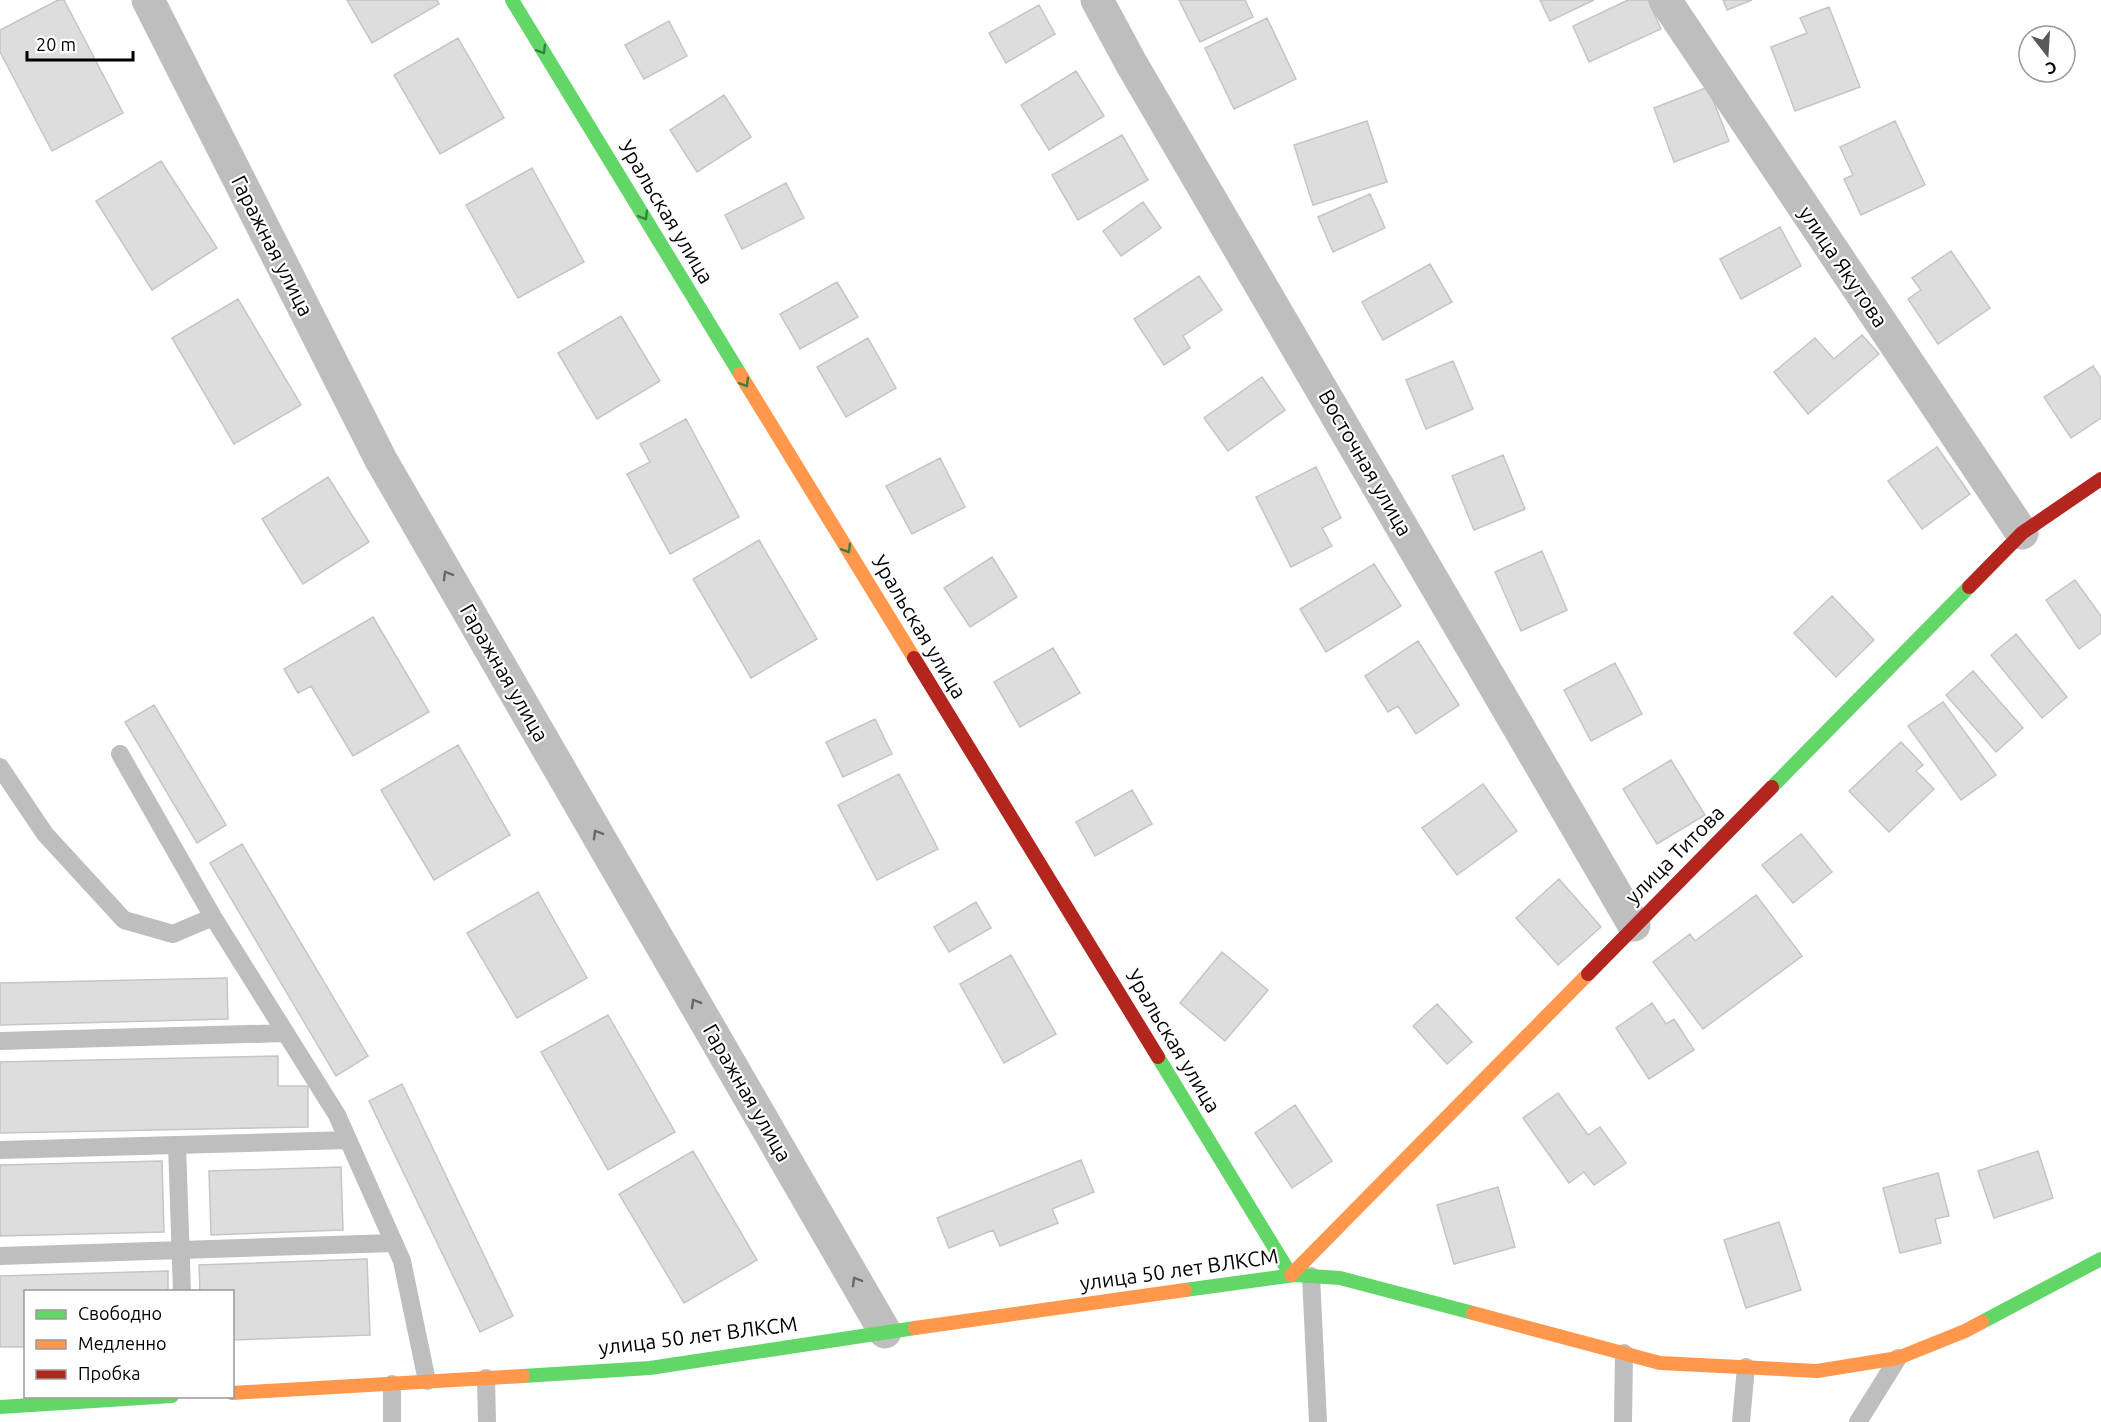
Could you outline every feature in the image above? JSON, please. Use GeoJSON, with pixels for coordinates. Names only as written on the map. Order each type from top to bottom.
{"type":"FeatureCollection","features":[{"type":"Feature","properties":{"kind":"street","name":"Гаражная улица"},"geometry":{"type":"LineString","coordinates":[[148,0],[381,460],[885,1332]]}},
{"type":"Feature","properties":{"kind":"street","name":"Уральская улица"},"geometry":{"type":"LineString","coordinates":[[512,0],[1291,1275]]}},
{"type":"Feature","properties":{"kind":"street","name":"Восточная улица"},"geometry":{"type":"LineString","coordinates":[[1097,0],[1137,73],[1635,925]]}},
{"type":"Feature","properties":{"kind":"street","name":"улица Якутова"},"geometry":{"type":"LineString","coordinates":[[1665,0],[2022,533]]}},
{"type":"Feature","properties":{"kind":"street","name":"улица Титова"},"geometry":{"type":"LineString","coordinates":[[1291,1275],[2022,533],[2101,479]]}},
{"type":"Feature","properties":{"kind":"street","name":"улица 50 лет ВЛКСМ"},"geometry":{"type":"LineString","coordinates":[[234,1393],[650,1368],[885,1332],[1291,1275],[1340,1278],[1660,1363],[1817,1371],[1898,1358],[1965,1331],[2101,1259]]}},
{"type":"Feature","properties":{"kind":"street"},"geometry":{"type":"LineString","coordinates":[[0,1407],[141,1398]]}},
{"type":"Feature","properties":{"kind":"lane"},"geometry":{"type":"LineString","coordinates":[[120,754],[213,917],[337,1115],[402,1261],[427,1381]]}},
{"type":"Feature","properties":{"kind":"lane"},"geometry":{"type":"LineString","coordinates":[[0,767],[45,834],[124,920],[173,934],[213,917]]}},
{"type":"Feature","properties":{"kind":"lane"},"geometry":{"type":"LineString","coordinates":[[0,1041],[286,1033]]}},
{"type":"Feature","properties":{"kind":"lane"},"geometry":{"type":"LineString","coordinates":[[0,1150],[348,1140]]}},
{"type":"Feature","properties":{"kind":"lane"},"geometry":{"type":"LineString","coordinates":[[177,1145],[182,1290]]}},
{"type":"Feature","properties":{"kind":"lane"},"geometry":{"type":"LineString","coordinates":[[0,1256],[394,1244]]}},
{"type":"Feature","properties":{"kind":"lane"},"geometry":{"type":"LineString","coordinates":[[1311,1276],[1318,1422]]}},
{"type":"Feature","properties":{"kind":"lane"},"geometry":{"type":"LineString","coordinates":[[1623,1422],[1624,1353]]}},
{"type":"Feature","properties":{"kind":"lane"},"geometry":{"type":"LineString","coordinates":[[1858,1422],[1898,1358]]}},
{"type":"Feature","properties":{"kind":"lane"},"geometry":{"type":"LineString","coordinates":[[1741,1422],[1746,1367]]}},
{"type":"Feature","properties":{"kind":"lane"},"geometry":{"type":"LineString","coordinates":[[486,1378],[488,1422]]}},
{"type":"Feature","properties":{"kind":"lane"},"geometry":{"type":"LineString","coordinates":[[392,1383],[392,1422]]}},
{"type":"Feature","properties":{"kind":"building"},"geometry":{"type":"Polygon","coordinates":[[[58,0],[64,0],[123,113],[52,151],[0,52],[0,30],[58,0]]]}},
{"type":"Feature","properties":{"kind":"building"},"geometry":{"type":"Polygon","coordinates":[[[347,0],[437,0],[439,4],[372,43],[347,0]]]}},
{"type":"Feature","properties":{"kind":"building"},"geometry":{"type":"Polygon","coordinates":[[[1179,0],[1245,0],[1253,17],[1200,42],[1179,0]]]}},
{"type":"Feature","properties":{"kind":"building"},"geometry":{"type":"Polygon","coordinates":[[[1540,0],[1594,0],[1550,21],[1540,0]]]}},
{"type":"Feature","properties":{"kind":"building"},"geometry":{"type":"Polygon","coordinates":[[[1628,0],[1648,0],[1661,29],[1589,62],[1573,26],[1628,0]]]}},
{"type":"Feature","properties":{"kind":"building"},"geometry":{"type":"Polygon","coordinates":[[[1723,0],[1752,0],[1727,10],[1723,0]]]}},
{"type":"Feature","properties":{"kind":"building"},"geometry":{"type":"Polygon","coordinates":[[[1039,5],[1055,34],[1006,63],[989,33],[1039,5]]]}},
{"type":"Feature","properties":{"kind":"building"},"geometry":{"type":"Polygon","coordinates":[[[1829,7],[1860,87],[1795,111],[1771,47],[1807,33],[1800,18],[1829,7]]]}},
{"type":"Feature","properties":{"kind":"building"},"geometry":{"type":"Polygon","coordinates":[[[1267,18],[1296,79],[1234,109],[1205,48],[1267,18]]]}},
{"type":"Feature","properties":{"kind":"building"},"geometry":{"type":"Polygon","coordinates":[[[669,21],[687,56],[644,79],[625,45],[669,21]]]}},
{"type":"Feature","properties":{"kind":"building"},"geometry":{"type":"Polygon","coordinates":[[[458,38],[504,118],[440,154],[394,75],[458,38]]]}},
{"type":"Feature","properties":{"kind":"building"},"geometry":{"type":"Polygon","coordinates":[[[1076,71],[1104,116],[1049,150],[1021,105],[1076,71]]]}},
{"type":"Feature","properties":{"kind":"building"},"geometry":{"type":"Polygon","coordinates":[[[1708,87],[1729,141],[1674,162],[1654,108],[1708,87]]]}},
{"type":"Feature","properties":{"kind":"building"},"geometry":{"type":"Polygon","coordinates":[[[724,95],[751,137],[697,172],[670,130],[724,95]]]}},
{"type":"Feature","properties":{"kind":"building"},"geometry":{"type":"Polygon","coordinates":[[[1367,121],[1387,182],[1313,205],[1294,145],[1367,121]]]}},
{"type":"Feature","properties":{"kind":"building"},"geometry":{"type":"Polygon","coordinates":[[[1895,121],[1925,185],[1861,215],[1844,179],[1853,175],[1840,147],[1895,121]]]}},
{"type":"Feature","properties":{"kind":"building"},"geometry":{"type":"Polygon","coordinates":[[[1122,135],[1148,180],[1078,220],[1052,175],[1122,135]]]}},
{"type":"Feature","properties":{"kind":"building"},"geometry":{"type":"Polygon","coordinates":[[[161,161],[217,248],[152,290],[96,201],[161,161]]]}},
{"type":"Feature","properties":{"kind":"building"},"geometry":{"type":"Polygon","coordinates":[[[532,168],[584,262],[518,298],[466,205],[532,168]]]}},
{"type":"Feature","properties":{"kind":"building"},"geometry":{"type":"Polygon","coordinates":[[[786,183],[804,218],[742,249],[725,215],[786,183]]]}},
{"type":"Feature","properties":{"kind":"building"},"geometry":{"type":"Polygon","coordinates":[[[1370,194],[1385,228],[1333,252],[1318,217],[1370,194]]]}},
{"type":"Feature","properties":{"kind":"building"},"geometry":{"type":"Polygon","coordinates":[[[1143,202],[1161,228],[1121,256],[1103,231],[1143,202]]]}},
{"type":"Feature","properties":{"kind":"building"},"geometry":{"type":"Polygon","coordinates":[[[1780,227],[1801,266],[1741,299],[1720,259],[1780,227]]]}},
{"type":"Feature","properties":{"kind":"building"},"geometry":{"type":"Polygon","coordinates":[[[1951,251],[1990,308],[1938,344],[1908,299],[1921,290],[1912,278],[1951,251]]]}},
{"type":"Feature","properties":{"kind":"building"},"geometry":{"type":"Polygon","coordinates":[[[1430,264],[1452,302],[1383,340],[1362,302],[1430,264]]]}},
{"type":"Feature","properties":{"kind":"building"},"geometry":{"type":"Polygon","coordinates":[[[1199,276],[1222,310],[1183,336],[1190,348],[1164,365],[1134,319],[1199,276]]]}},
{"type":"Feature","properties":{"kind":"building"},"geometry":{"type":"Polygon","coordinates":[[[837,282],[858,317],[800,349],[780,314],[837,282]]]}},
{"type":"Feature","properties":{"kind":"building"},"geometry":{"type":"Polygon","coordinates":[[[238,299],[301,405],[234,444],[172,338],[238,299]]]}},
{"type":"Feature","properties":{"kind":"building"},"geometry":{"type":"Polygon","coordinates":[[[621,316],[660,381],[597,419],[558,353],[621,316]]]}},
{"type":"Feature","properties":{"kind":"building"},"geometry":{"type":"Polygon","coordinates":[[[1862,335],[1879,354],[1808,414],[1774,372],[1815,338],[1834,359],[1862,335]]]}},
{"type":"Feature","properties":{"kind":"building"},"geometry":{"type":"Polygon","coordinates":[[[868,338],[896,388],[846,417],[817,367],[868,338]]]}},
{"type":"Feature","properties":{"kind":"building"},"geometry":{"type":"Polygon","coordinates":[[[1453,361],[1473,409],[1426,429],[1406,380],[1453,361]]]}},
{"type":"Feature","properties":{"kind":"building"},"geometry":{"type":"Polygon","coordinates":[[[2093,366],[2101,378],[2101,418],[2071,438],[2044,397],[2093,366]]]}},
{"type":"Feature","properties":{"kind":"building"},"geometry":{"type":"Polygon","coordinates":[[[1262,377],[1285,410],[1228,451],[1204,418],[1262,377]]]}},
{"type":"Feature","properties":{"kind":"building"},"geometry":{"type":"Polygon","coordinates":[[[686,419],[739,517],[670,554],[627,474],[650,462],[640,444],[686,419]]]}},
{"type":"Feature","properties":{"kind":"building"},"geometry":{"type":"Polygon","coordinates":[[[1937,447],[1970,494],[1922,529],[1888,481],[1937,447]]]}},
{"type":"Feature","properties":{"kind":"building"},"geometry":{"type":"Polygon","coordinates":[[[1503,455],[1525,509],[1474,530],[1452,476],[1503,455]]]}},
{"type":"Feature","properties":{"kind":"building"},"geometry":{"type":"Polygon","coordinates":[[[940,458],[965,507],[912,534],[886,486],[940,458]]]}},
{"type":"Feature","properties":{"kind":"building"},"geometry":{"type":"Polygon","coordinates":[[[1316,467],[1341,518],[1322,528],[1332,546],[1291,567],[1256,497],[1316,467]]]}},
{"type":"Feature","properties":{"kind":"building"},"geometry":{"type":"Polygon","coordinates":[[[328,477],[369,542],[303,584],[262,519],[328,477]]]}},
{"type":"Feature","properties":{"kind":"building"},"geometry":{"type":"Polygon","coordinates":[[[759,540],[817,639],[751,678],[693,579],[759,540]]]}},
{"type":"Feature","properties":{"kind":"building"},"geometry":{"type":"Polygon","coordinates":[[[1542,551],[1567,610],[1521,631],[1495,572],[1542,551]]]}},
{"type":"Feature","properties":{"kind":"building"},"geometry":{"type":"Polygon","coordinates":[[[992,557],[1017,597],[970,627],[944,588],[992,557]]]}},
{"type":"Feature","properties":{"kind":"building"},"geometry":{"type":"Polygon","coordinates":[[[1374,564],[1401,606],[1326,652],[1300,609],[1374,564]]]}},
{"type":"Feature","properties":{"kind":"building"},"geometry":{"type":"Polygon","coordinates":[[[2075,580],[2101,616],[2101,633],[2079,649],[2046,600],[2075,580]]]}},
{"type":"Feature","properties":{"kind":"building"},"geometry":{"type":"Polygon","coordinates":[[[1832,596],[1874,640],[1836,677],[1794,633],[1832,596]]]}},
{"type":"Feature","properties":{"kind":"building"},"geometry":{"type":"Polygon","coordinates":[[[373,617],[429,712],[353,756],[311,686],[298,693],[284,669],[373,617]]]}},
{"type":"Feature","properties":{"kind":"building"},"geometry":{"type":"Polygon","coordinates":[[[2016,634],[2067,697],[2042,718],[1991,655],[2016,634]]]}},
{"type":"Feature","properties":{"kind":"building"},"geometry":{"type":"Polygon","coordinates":[[[1418,641],[1459,705],[1416,734],[1398,706],[1388,712],[1365,676],[1418,641]]]}},
{"type":"Feature","properties":{"kind":"building"},"geometry":{"type":"Polygon","coordinates":[[[1053,648],[1080,693],[1020,727],[994,682],[1053,648]]]}},
{"type":"Feature","properties":{"kind":"building"},"geometry":{"type":"Polygon","coordinates":[[[1615,663],[1642,714],[1591,741],[1564,690],[1615,663]]]}},
{"type":"Feature","properties":{"kind":"building"},"geometry":{"type":"Polygon","coordinates":[[[1973,671],[2023,728],[1996,752],[1946,695],[1973,671]]]}},
{"type":"Feature","properties":{"kind":"building"},"geometry":{"type":"Polygon","coordinates":[[[1943,702],[1996,775],[1961,800],[1908,726],[1943,702]]]}},
{"type":"Feature","properties":{"kind":"building"},"geometry":{"type":"Polygon","coordinates":[[[154,705],[226,825],[197,843],[125,722],[154,705]]]}},
{"type":"Feature","properties":{"kind":"building"},"geometry":{"type":"Polygon","coordinates":[[[875,719],[892,754],[843,777],[826,742],[875,719]]]}},
{"type":"Feature","properties":{"kind":"building"},"geometry":{"type":"Polygon","coordinates":[[[1901,742],[1923,765],[1916,771],[1934,789],[1889,832],[1849,791],[1901,742]]]}},
{"type":"Feature","properties":{"kind":"building"},"geometry":{"type":"Polygon","coordinates":[[[458,745],[510,835],[434,880],[381,790],[458,745]]]}},
{"type":"Feature","properties":{"kind":"building"},"geometry":{"type":"Polygon","coordinates":[[[1671,760],[1705,815],[1657,844],[1623,789],[1671,760]]]}},
{"type":"Feature","properties":{"kind":"building"},"geometry":{"type":"Polygon","coordinates":[[[899,774],[938,849],[877,880],[838,805],[899,774]]]}},
{"type":"Feature","properties":{"kind":"building"},"geometry":{"type":"Polygon","coordinates":[[[1483,784],[1517,831],[1457,875],[1422,828],[1483,784]]]}},
{"type":"Feature","properties":{"kind":"building"},"geometry":{"type":"Polygon","coordinates":[[[1132,790],[1152,824],[1095,856],[1076,822],[1132,790]]]}},
{"type":"Feature","properties":{"kind":"building"},"geometry":{"type":"Polygon","coordinates":[[[1801,834],[1832,872],[1793,903],[1762,865],[1801,834]]]}},
{"type":"Feature","properties":{"kind":"building"},"geometry":{"type":"Polygon","coordinates":[[[242,844],[368,1056],[336,1076],[210,863],[242,844]]]}},
{"type":"Feature","properties":{"kind":"building"},"geometry":{"type":"Polygon","coordinates":[[[1559,879],[1601,927],[1558,965],[1516,918],[1559,879]]]}},
{"type":"Feature","properties":{"kind":"building"},"geometry":{"type":"Polygon","coordinates":[[[538,892],[587,978],[517,1018],[467,933],[538,892]]]}},
{"type":"Feature","properties":{"kind":"building"},"geometry":{"type":"Polygon","coordinates":[[[1756,895],[1802,956],[1703,1029],[1653,962],[1690,934],[1695,941],[1756,895]]]}},
{"type":"Feature","properties":{"kind":"building"},"geometry":{"type":"Polygon","coordinates":[[[976,902],[991,928],[949,952],[934,927],[976,902]]]}},
{"type":"Feature","properties":{"kind":"building"},"geometry":{"type":"Polygon","coordinates":[[[1222,952],[1268,990],[1225,1041],[1180,1003],[1222,952]]]}},
{"type":"Feature","properties":{"kind":"building"},"geometry":{"type":"Polygon","coordinates":[[[1011,955],[1056,1034],[1004,1063],[960,984],[1011,955]]]}},
{"type":"Feature","properties":{"kind":"building"},"geometry":{"type":"Polygon","coordinates":[[[227,978],[228,1019],[0,1025],[0,983],[227,978]]]}},
{"type":"Feature","properties":{"kind":"building"},"geometry":{"type":"Polygon","coordinates":[[[1652,1003],[1666,1024],[1674,1019],[1694,1050],[1649,1079],[1616,1028],[1652,1003]]]}},
{"type":"Feature","properties":{"kind":"building"},"geometry":{"type":"Polygon","coordinates":[[[1437,1004],[1472,1042],[1447,1064],[1413,1026],[1437,1004]]]}},
{"type":"Feature","properties":{"kind":"building"},"geometry":{"type":"Polygon","coordinates":[[[608,1015],[675,1132],[608,1170],[541,1052],[608,1015]]]}},
{"type":"Feature","properties":{"kind":"building"},"geometry":{"type":"Polygon","coordinates":[[[278,1056],[278,1086],[308,1086],[308,1127],[0,1133],[0,1062],[278,1056]]]}},
{"type":"Feature","properties":{"kind":"building"},"geometry":{"type":"Polygon","coordinates":[[[402,1084],[513,1316],[480,1332],[369,1101],[402,1084]]]}},
{"type":"Feature","properties":{"kind":"building"},"geometry":{"type":"Polygon","coordinates":[[[1558,1093],[1588,1135],[1600,1127],[1626,1163],[1594,1185],[1584,1172],[1569,1183],[1523,1118],[1558,1093]]]}},
{"type":"Feature","properties":{"kind":"building"},"geometry":{"type":"Polygon","coordinates":[[[1295,1105],[1332,1161],[1292,1188],[1255,1133],[1295,1105]]]}},
{"type":"Feature","properties":{"kind":"building"},"geometry":{"type":"Polygon","coordinates":[[[693,1151],[757,1260],[684,1303],[619,1194],[693,1151]]]}},
{"type":"Feature","properties":{"kind":"building"},"geometry":{"type":"Polygon","coordinates":[[[2038,1151],[2053,1198],[1994,1218],[1978,1171],[2038,1151]]]}},
{"type":"Feature","properties":{"kind":"building"},"geometry":{"type":"Polygon","coordinates":[[[1081,1160],[1094,1192],[1052,1209],[1058,1223],[1000,1246],[993,1230],[949,1248],[937,1218],[1081,1160]]]}},
{"type":"Feature","properties":{"kind":"building"},"geometry":{"type":"Polygon","coordinates":[[[162,1161],[164,1232],[0,1236],[0,1165],[162,1161]]]}},
{"type":"Feature","properties":{"kind":"building"},"geometry":{"type":"Polygon","coordinates":[[[341,1167],[343,1230],[211,1235],[209,1171],[341,1167]]]}},
{"type":"Feature","properties":{"kind":"building"},"geometry":{"type":"Polygon","coordinates":[[[1938,1173],[1949,1216],[1935,1219],[1941,1243],[1900,1253],[1883,1188],[1938,1173]]]}},
{"type":"Feature","properties":{"kind":"building"},"geometry":{"type":"Polygon","coordinates":[[[1498,1187],[1515,1247],[1454,1264],[1437,1205],[1498,1187]]]}},
{"type":"Feature","properties":{"kind":"building"},"geometry":{"type":"Polygon","coordinates":[[[1779,1222],[1801,1290],[1746,1308],[1724,1240],[1779,1222]]]}},
{"type":"Feature","properties":{"kind":"building"},"geometry":{"type":"Polygon","coordinates":[[[367,1259],[370,1335],[234,1340],[234,1290],[200,1290],[199,1265],[367,1259]]]}},
{"type":"Feature","properties":{"kind":"building"},"geometry":{"type":"Polygon","coordinates":[[[168,1271],[168,1290],[24,1290],[24,1347],[0,1347],[0,1276],[168,1271]]]}},
{"type":"Feature","properties":{"kind":"traffic: fast"},"geometry":{"type":"LineString","coordinates":[[512,0],[740,374]]}},
{"type":"Feature","properties":{"kind":"traffic: fast"},"geometry":{"type":"LineString","coordinates":[[1772,787],[1969,587]]}},
{"type":"Feature","properties":{"kind":"traffic: fast"},"geometry":{"type":"LineString","coordinates":[[1158,1057],[1291,1275]]}},
{"type":"Feature","properties":{"kind":"traffic: fast"},"geometry":{"type":"LineString","coordinates":[[1982,1322],[2101,1259]]}},
{"type":"Feature","properties":{"kind":"traffic: fast"},"geometry":{"type":"LineString","coordinates":[[1185,1290],[1295,1275],[1340,1278],[1473,1313]]}},
{"type":"Feature","properties":{"kind":"traffic: fast"},"geometry":{"type":"LineString","coordinates":[[523,1376],[650,1368],[915,1328]]}},
{"type":"Feature","properties":{"kind":"traffic: fast"},"geometry":{"type":"LineString","coordinates":[[0,1407],[141,1398]]}},
{"type":"Feature","properties":{"kind":"traffic: slow"},"geometry":{"type":"LineString","coordinates":[[740,374],[914,658]]}},
{"type":"Feature","properties":{"kind":"traffic: slow"},"geometry":{"type":"LineString","coordinates":[[1291,1275],[1588,974]]}},
{"type":"Feature","properties":{"kind":"traffic: slow"},"geometry":{"type":"LineString","coordinates":[[915,1328],[1185,1290]]}},
{"type":"Feature","properties":{"kind":"traffic: slow"},"geometry":{"type":"LineString","coordinates":[[1473,1313],[1660,1363],[1817,1371],[1898,1358],[1982,1322]]}},
{"type":"Feature","properties":{"kind":"traffic: slow"},"geometry":{"type":"LineString","coordinates":[[234,1393],[523,1376]]}},
{"type":"Feature","properties":{"kind":"traffic: jam"},"geometry":{"type":"LineString","coordinates":[[1969,587],[2022,533],[2101,479]]}},
{"type":"Feature","properties":{"kind":"traffic: jam"},"geometry":{"type":"LineString","coordinates":[[914,658],[1158,1057]]}},
{"type":"Feature","properties":{"kind":"traffic: jam"},"geometry":{"type":"LineString","coordinates":[[1588,974],[1772,787]]}}]}
